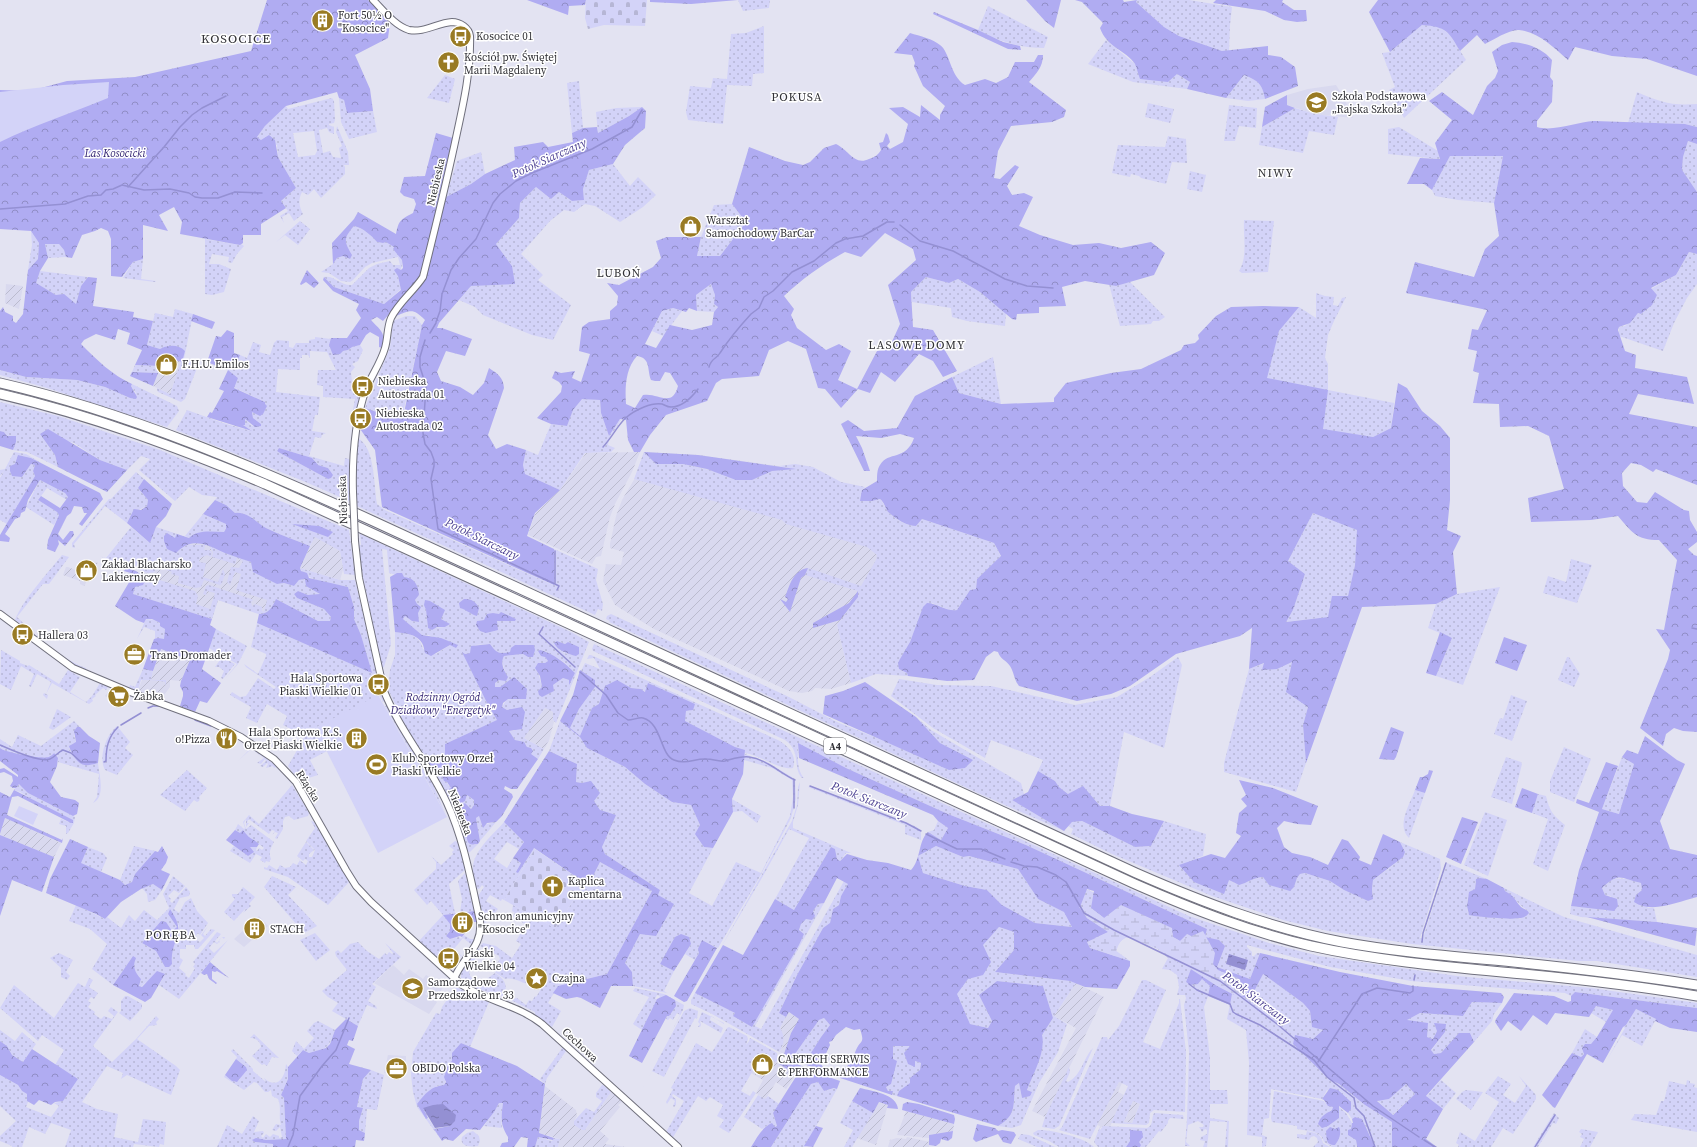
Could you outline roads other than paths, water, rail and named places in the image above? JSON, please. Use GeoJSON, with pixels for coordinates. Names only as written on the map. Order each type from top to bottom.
{"type":"FeatureCollection","features":[{"type":"Feature","properties":{"kind":"highway","name":"A4"},"geometry":{"type":"LineString","coordinates":[[0,383],[47,395],[126,419],[245,464],[380,524],[1136,873],[1236,913],[1314,936],[1380,948],[1607,972],[1697,985]]}},
{"type":"Feature","properties":{"kind":"highway","name":"A4"},"geometry":{"type":"LineString","coordinates":[[0,394],[63,410],[150,438],[265,484],[1135,884],[1221,919],[1296,942],[1366,957],[1597,982],[1697,996]]}},
{"type":"Feature","properties":{"kind":"street","name":"Niebieska"},"geometry":{"type":"LineString","coordinates":[[373,0],[404,28],[418,30],[452,22],[460,24],[470,32],[470,65],[464,103],[423,277],[416,288],[390,319],[386,347],[366,390],[355,432],[352,465],[355,541],[359,578],[384,689],[389,703],[447,803],[463,848],[480,921],[481,928],[477,944],[454,979]]}},
{"type":"Feature","properties":{"kind":"street","name":"Rżącka"},"geometry":{"type":"LineString","coordinates":[[0,614],[73,668],[130,692],[209,721],[240,736],[274,759],[296,782],[356,886],[371,902],[454,979]]}},
{"type":"Feature","properties":{"kind":"street","name":"Cechowa"},"geometry":{"type":"LineString","coordinates":[[454,979],[470,990],[521,1010],[542,1024],[678,1147]]}},
{"type":"Feature","properties":{"kind":"water"},"geometry":{"type":"Polygon","coordinates":[[[1229,954],[1248,960],[1245,970],[1226,964],[1229,954]]]}},
{"type":"Feature","properties":{"kind":"water"},"geometry":{"type":"Polygon","coordinates":[[[443,1104],[456,1115],[455,1121],[450,1126],[435,1128],[423,1108],[443,1104]]]}},
{"type":"Feature","properties":{"kind":"waterway"},"geometry":{"type":"LineString","coordinates":[[128,187],[192,115],[202,108],[226,96]]}},
{"type":"Feature","properties":{"kind":"waterway","name":"Potok Siarczany"},"geometry":{"type":"LineString","coordinates":[[436,322],[440,311],[442,294],[451,270],[459,258],[476,239],[493,203],[500,194],[516,181],[592,149],[632,127],[642,110]]}},
{"type":"Feature","properties":{"kind":"waterway"},"geometry":{"type":"LineString","coordinates":[[0,209],[65,204],[88,196],[101,195],[106,190],[122,185],[144,190],[170,189],[189,193],[195,197],[202,198],[218,198],[235,192],[262,193]]}},
{"type":"Feature","properties":{"kind":"waterway"},"geometry":{"type":"LineString","coordinates":[[709,367],[711,362],[719,355],[739,328],[751,314],[759,308],[764,297],[773,291],[792,272],[814,261],[836,243],[845,239],[863,236],[887,222],[894,222]]}},
{"type":"Feature","properties":{"kind":"waterway"},"geometry":{"type":"LineString","coordinates":[[900,225],[920,241],[953,251],[1005,279],[1027,286],[1053,288]]}},
{"type":"Feature","properties":{"kind":"waterway","name":"Potok Siarczany"},"geometry":{"type":"LineString","coordinates":[[430,333],[436,323]]}},
{"type":"Feature","properties":{"kind":"waterway","name":"Potok Siarczany"},"geometry":{"type":"LineString","coordinates":[[425,340],[420,357],[420,367],[426,386],[423,433],[425,444],[431,452],[434,460],[431,479],[438,529],[559,586],[557,590]]}},
{"type":"Feature","properties":{"kind":"waterway"},"geometry":{"type":"LineString","coordinates":[[603,447],[624,419],[629,415],[646,406],[655,404],[675,407],[690,398],[698,389]]}},
{"type":"Feature","properties":{"kind":"waterway"},"geometry":{"type":"LineString","coordinates":[[555,551],[555,583]]}},
{"type":"Feature","properties":{"kind":"waterway"},"geometry":{"type":"LineString","coordinates":[[543,627],[539,634],[575,667]]}},
{"type":"Feature","properties":{"kind":"waterway"},"geometry":{"type":"LineString","coordinates":[[1692,628],[1697,629]]}},
{"type":"Feature","properties":{"kind":"waterway","name":"Potok Siarczany"},"geometry":{"type":"LineString","coordinates":[[580,672],[606,695],[618,713],[628,720],[643,718],[649,721],[654,726],[669,757],[674,760],[683,762],[698,759],[725,761],[740,757],[749,757],[761,760],[795,780]]}},
{"type":"Feature","properties":{"kind":"waterway"},"geometry":{"type":"LineString","coordinates":[[148,708],[159,706]]}},
{"type":"Feature","properties":{"kind":"waterway"},"geometry":{"type":"LineString","coordinates":[[121,725],[141,713]]}},
{"type":"Feature","properties":{"kind":"waterway"},"geometry":{"type":"LineString","coordinates":[[195,720],[211,726]]}},
{"type":"Feature","properties":{"kind":"waterway"},"geometry":{"type":"LineString","coordinates":[[104,762],[106,761],[106,752],[110,739],[118,727]]}},
{"type":"Feature","properties":{"kind":"waterway"},"geometry":{"type":"LineString","coordinates":[[0,745],[39,759],[50,759],[63,750],[71,753],[81,762],[96,762]]}},
{"type":"Feature","properties":{"kind":"waterway"},"geometry":{"type":"LineString","coordinates":[[794,780],[794,808]]}},
{"type":"Feature","properties":{"kind":"waterway","name":"Potok Siarczany"},"geometry":{"type":"LineString","coordinates":[[810,786],[906,823],[921,831]]}},
{"type":"Feature","properties":{"kind":"waterway","name":"Potok Siarczany"},"geometry":{"type":"LineString","coordinates":[[926,834],[957,849],[981,849],[1005,859]]}},
{"type":"Feature","properties":{"kind":"waterway","name":"Potok Siarczany"},"geometry":{"type":"LineString","coordinates":[[1011,862],[1024,866],[1037,867],[1056,875],[1066,882],[1084,913],[1114,930],[1220,981],[1277,1024],[1373,1106],[1419,1137]]}},
{"type":"Feature","properties":{"kind":"waterway"},"geometry":{"type":"LineString","coordinates":[[1422,942],[1423,933],[1446,863]]}},
{"type":"Feature","properties":{"kind":"waterway"},"geometry":{"type":"LineString","coordinates":[[1414,980],[1415,975]]}},
{"type":"Feature","properties":{"kind":"waterway"},"geometry":{"type":"LineString","coordinates":[[1189,984],[1197,990],[1230,1004],[1233,1012],[1260,1025],[1314,1060],[1327,1077],[1354,1098],[1356,1108],[1364,1116],[1375,1147]]}},
{"type":"Feature","properties":{"kind":"waterway"},"geometry":{"type":"LineString","coordinates":[[1318,1062],[1362,994],[1377,988],[1410,993],[1413,991],[1413,986]]}},
{"type":"Feature","properties":{"kind":"waterway"},"geometry":{"type":"LineString","coordinates":[[288,1147],[293,1135],[300,1096],[336,1050],[349,1018]]}},
{"type":"Feature","properties":{"kind":"waterway"},"geometry":{"type":"LineString","coordinates":[[1535,1147],[1555,1115]]}},
{"type":"Feature","properties":{"kind":"waterway","name":"Potok Siarczany"},"geometry":{"type":"LineString","coordinates":[[1424,1140],[1435,1147]]}},
{"type":"Feature","properties":{"kind":"place","name":"Fort 50½ O \"Kosocice\""},"geometry":{"type":"Point","coordinates":[322,21]}},
{"type":"Feature","properties":{"kind":"place","name":"Kosocice 01"},"geometry":{"type":"Point","coordinates":[461,36]}},
{"type":"Feature","properties":{"kind":"place","name":"Kościół pw. Świętej Marii Magdaleny"},"geometry":{"type":"Point","coordinates":[449,63]}},
{"type":"Feature","properties":{"kind":"place","name":"Szkoła Podstawowa „Rajska Szkoła”"},"geometry":{"type":"Point","coordinates":[1316,102]}},
{"type":"Feature","properties":{"kind":"place","name":"Warsztat Samochodowy BarCar"},"geometry":{"type":"Point","coordinates":[690,226]}},
{"type":"Feature","properties":{"kind":"place","name":"F.H.U. Emilos"},"geometry":{"type":"Point","coordinates":[166,364]}},
{"type":"Feature","properties":{"kind":"place","name":"Niebieska Autostrada 01"},"geometry":{"type":"Point","coordinates":[363,387]}},
{"type":"Feature","properties":{"kind":"place","name":"Niebieska Autostrada 02"},"geometry":{"type":"Point","coordinates":[361,419]}},
{"type":"Feature","properties":{"kind":"place","name":"Zakład Blacharsko Lakierniczy"},"geometry":{"type":"Point","coordinates":[86,570]}},
{"type":"Feature","properties":{"kind":"place","name":"Hallera 03"},"geometry":{"type":"Point","coordinates":[22,635]}},
{"type":"Feature","properties":{"kind":"place","name":"Trans Dromader"},"geometry":{"type":"Point","coordinates":[135,655]}},
{"type":"Feature","properties":{"kind":"place","name":"Hala Sportowa Piaski Wielkie 01"},"geometry":{"type":"Point","coordinates":[378,684]}},
{"type":"Feature","properties":{"kind":"place","name":"Żabka"},"geometry":{"type":"Point","coordinates":[119,696]}},
{"type":"Feature","properties":{"kind":"place","name":"Hala Sportowa K.S. Orzeł Piaski Wielkie"},"geometry":{"type":"Point","coordinates":[357,738]}},
{"type":"Feature","properties":{"kind":"place","name":"o!Pizza"},"geometry":{"type":"Point","coordinates":[226,739]}},
{"type":"Feature","properties":{"kind":"place","name":"Klub Sportowy Orzeł Piaski Wielkie"},"geometry":{"type":"Point","coordinates":[376,764]}},
{"type":"Feature","properties":{"kind":"place","name":"Kaplica cmentarna"},"geometry":{"type":"Point","coordinates":[553,887]}},
{"type":"Feature","properties":{"kind":"place","name":"Schron amunicyjny \"Kosocice\""},"geometry":{"type":"Point","coordinates":[463,922]}},
{"type":"Feature","properties":{"kind":"place","name":"STACH"},"geometry":{"type":"Point","coordinates":[255,929]}},
{"type":"Feature","properties":{"kind":"place","name":"Piaski Wielkie 04"},"geometry":{"type":"Point","coordinates":[449,959]}},
{"type":"Feature","properties":{"kind":"place","name":"Czajna"},"geometry":{"type":"Point","coordinates":[536,978]}},
{"type":"Feature","properties":{"kind":"place","name":"Samorządowe Przedszkole nr 33"},"geometry":{"type":"Point","coordinates":[413,988]}},
{"type":"Feature","properties":{"kind":"place","name":"CARTECH SERWIS & PERFORMANCE"},"geometry":{"type":"Point","coordinates":[763,1065]}},
{"type":"Feature","properties":{"kind":"place","name":"OBIDO Polska"},"geometry":{"type":"Point","coordinates":[396,1068]}},
{"type":"Feature","properties":{"kind":"district","name":"KOSOCICE"},"geometry":{"type":"Point","coordinates":[236,38]}},
{"type":"Feature","properties":{"kind":"district","name":"POKUSA"},"geometry":{"type":"Point","coordinates":[797,97]}},
{"type":"Feature","properties":{"kind":"district","name":"NIWY"},"geometry":{"type":"Point","coordinates":[1276,173]}},
{"type":"Feature","properties":{"kind":"district","name":"LUBOŃ"},"geometry":{"type":"Point","coordinates":[619,273]}},
{"type":"Feature","properties":{"kind":"district","name":"LASOWE DOMY"},"geometry":{"type":"Point","coordinates":[917,345]}},
{"type":"Feature","properties":{"kind":"district","name":"PORĘBA"},"geometry":{"type":"Point","coordinates":[171,935]}},
{"type":"Feature","properties":{"kind":"park label","name":"Las Kosocicki"},"geometry":{"type":"Point","coordinates":[115,153]}},
{"type":"Feature","properties":{"kind":"park label","name":"Rodzinny Ogród Działkowy \"Energetyk\""},"geometry":{"type":"Point","coordinates":[443,703]}}]}
